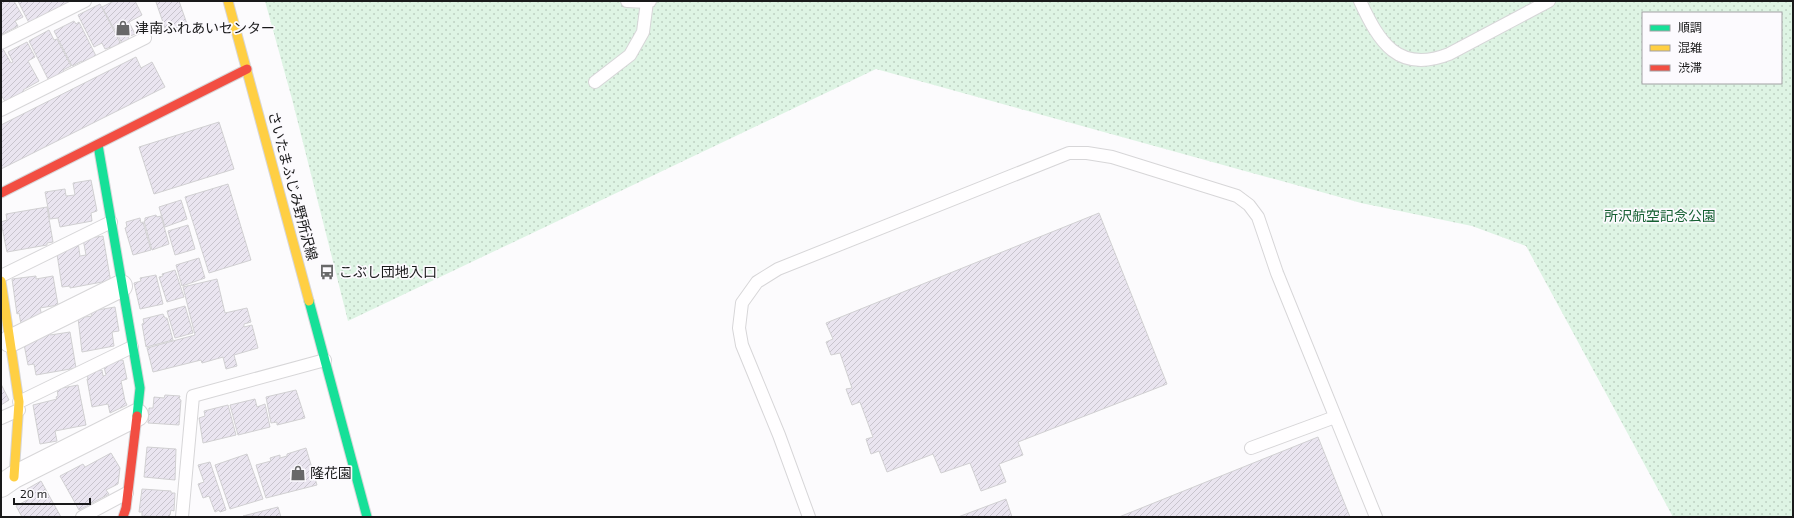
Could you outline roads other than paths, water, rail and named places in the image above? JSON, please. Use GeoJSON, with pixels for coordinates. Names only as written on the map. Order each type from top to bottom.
{"type":"FeatureCollection","features":[{"type":"Feature","properties":{"kind":"street","name":"さいたまふじみ野所沢線"},"geometry":{"type":"LineString","coordinates":[[229,1],[367,517]]}},
{"type":"Feature","properties":{"kind":"street"},"geometry":{"type":"LineString","coordinates":[[1,193],[247,69]]}},
{"type":"Feature","properties":{"kind":"street"},"geometry":{"type":"LineString","coordinates":[[98,145],[121,286],[140,388],[123,517]]}},
{"type":"Feature","properties":{"kind":"street"},"geometry":{"type":"LineString","coordinates":[[1,282],[5,343],[19,406],[7,482]]}},
{"type":"Feature","properties":{"kind":"street"},"geometry":{"type":"LineString","coordinates":[[5,343],[121,286]]}},
{"type":"Feature","properties":{"kind":"street"},"geometry":{"type":"LineString","coordinates":[[7,482],[137,415]]}},
{"type":"Feature","properties":{"kind":"lane"},"geometry":{"type":"LineString","coordinates":[[1,43],[85,1]]}},
{"type":"Feature","properties":{"kind":"lane"},"geometry":{"type":"LineString","coordinates":[[595,82],[630,55],[643,32],[649,2],[627,1]]}},
{"type":"Feature","properties":{"kind":"lane"},"geometry":{"type":"LineString","coordinates":[[1360,1],[1371,25],[1387,47],[1400,55],[1425,61],[1449,54],[1549,1]]}},
{"type":"Feature","properties":{"kind":"lane"},"geometry":{"type":"LineString","coordinates":[[1,110],[145,38]]}},
{"type":"Feature","properties":{"kind":"lane"},"geometry":{"type":"LineString","coordinates":[[809,517],[779,435],[742,345],[739,328],[742,303],[758,282],[778,269],[1069,153],[1087,153],[1112,157],[1237,196],[1249,205],[1258,217],[1278,273],[1376,517]]}},
{"type":"Feature","properties":{"kind":"lane"},"geometry":{"type":"LineString","coordinates":[[1,276],[111,222]]}},
{"type":"Feature","properties":{"kind":"lane"},"geometry":{"type":"LineString","coordinates":[[1,418],[19,406],[132,346]]}},
{"type":"Feature","properties":{"kind":"lane"},"geometry":{"type":"LineString","coordinates":[[182,517],[193,396],[325,360]]}},
{"type":"Feature","properties":{"kind":"lane"},"geometry":{"type":"LineString","coordinates":[[1251,448],[1335,417]]}},
{"type":"Feature","properties":{"kind":"lane"},"geometry":{"type":"LineString","coordinates":[[82,517],[127,494]]}},
{"type":"Feature","properties":{"kind":"place","name":"津南ふれあいセンター"},"geometry":{"type":"Point","coordinates":[123,28]}},
{"type":"Feature","properties":{"kind":"place","name":"こぶし団地入口"},"geometry":{"type":"Point","coordinates":[327,272]}},
{"type":"Feature","properties":{"kind":"place","name":"隆花園"},"geometry":{"type":"Point","coordinates":[298,473]}},
{"type":"Feature","properties":{"kind":"park label","name":"所沢航空記念公園"},"geometry":{"type":"Point","coordinates":[1660,216]}}]}
